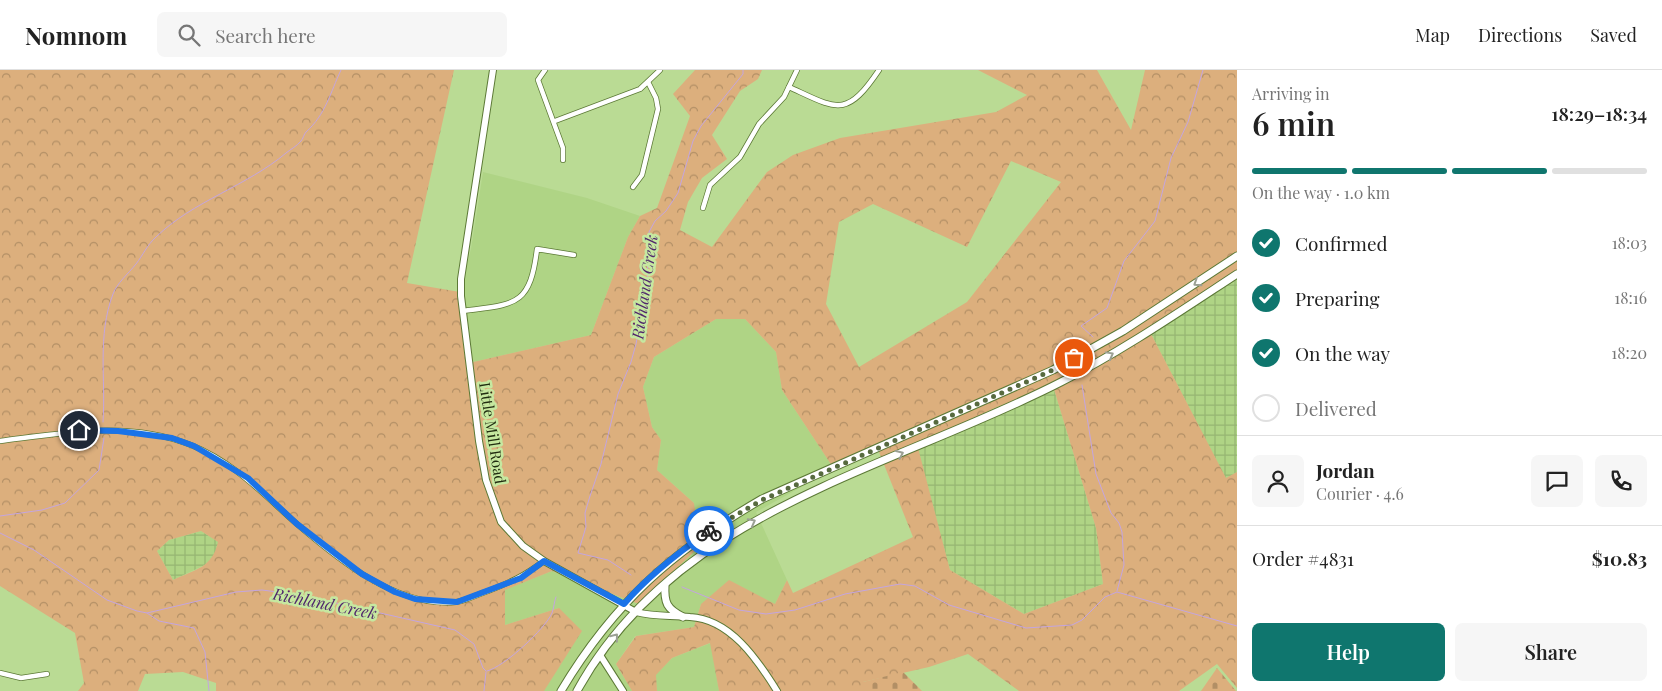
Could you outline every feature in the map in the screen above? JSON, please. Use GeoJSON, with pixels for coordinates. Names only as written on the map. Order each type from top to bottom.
{"type":"FeatureCollection","features":[{"type":"Feature","properties":{"kind":"main road"},"geometry":{"type":"LineString","coordinates":[[561,691],[592,644],[634,592],[679,553],[723,522],[762,500],[1053,370],[1123,331],[1237,256]]}},
{"type":"Feature","properties":{"kind":"main road"},"geometry":{"type":"LineString","coordinates":[[577,691],[600,655],[636,612],[688,565],[732,534],[820,488],[1060,383],[1130,344],[1237,274]]}},
{"type":"Feature","properties":{"kind":"main road"},"geometry":{"type":"LineString","coordinates":[[878,448],[884,460]]}},
{"type":"Feature","properties":{"kind":"main road"},"geometry":{"type":"LineString","coordinates":[[665,585],[664,600],[670,611],[683,616]]}},
{"type":"Feature","properties":{"kind":"street","name":"Little Mill Road"},"geometry":{"type":"LineString","coordinates":[[493,70],[460,296],[464,311],[479,441],[493,503],[501,522],[523,546],[544,561],[636,612],[652,617],[683,616],[708,619],[726,628],[747,651],[777,691]]}},
{"type":"Feature","properties":{"kind":"street"},"geometry":{"type":"LineString","coordinates":[[545,70],[538,80],[555,121],[563,148],[562,160]]}},
{"type":"Feature","properties":{"kind":"street"},"geometry":{"type":"LineString","coordinates":[[555,121],[640,89],[660,70]]}},
{"type":"Feature","properties":{"kind":"street"},"geometry":{"type":"LineString","coordinates":[[703,208],[710,185],[740,157],[758,124],[778,106],[797,70]]}},
{"type":"Feature","properties":{"kind":"street"},"geometry":{"type":"LineString","coordinates":[[789,87],[829,106],[839,106],[851,103],[862,94],[878,70]]}},
{"type":"Feature","properties":{"kind":"street"},"geometry":{"type":"LineString","coordinates":[[633,187],[642,175],[658,109],[656,98],[648,82]]}},
{"type":"Feature","properties":{"kind":"street"},"geometry":{"type":"LineString","coordinates":[[464,311],[500,306],[520,298],[526,292],[533,277],[537,249],[574,256]]}},
{"type":"Feature","properties":{"kind":"street"},"geometry":{"type":"LineString","coordinates":[[0,441],[91,429],[172,438],[194,446],[235,469],[297,524],[362,574],[395,592],[415,599],[457,602],[521,578],[544,561]]}},
{"type":"Feature","properties":{"kind":"street"},"geometry":{"type":"LineString","coordinates":[[600,655],[623,691]]}},
{"type":"Feature","properties":{"kind":"street"},"geometry":{"type":"LineString","coordinates":[[0,673],[21,678],[47,674]]}},
{"type":"Feature","properties":{"kind":"shaded area"},"geometry":{"type":"Polygon","coordinates":[[[483,172],[587,198],[640,216],[628,237],[591,335],[469,363],[460,292],[471,249],[483,172]]]}},
{"type":"Feature","properties":{"kind":"shaded area"},"geometry":{"type":"Polygon","coordinates":[[[1237,274],[1237,472],[1226,479],[1149,330],[1237,274]]]}},
{"type":"Feature","properties":{"kind":"shaded area"},"geometry":{"type":"Polygon","coordinates":[[[716,319],[745,319],[776,352],[782,390],[834,469],[756,512],[787,580],[775,604],[701,604],[694,627],[635,636],[616,664],[632,691],[542,691],[559,608],[505,625],[504,590],[552,571],[639,604],[694,503],[657,470],[661,440],[652,427],[643,387],[654,357],[716,319]]]}},
{"type":"Feature","properties":{"kind":"shaded area"},"geometry":{"type":"Polygon","coordinates":[[[1053,386],[1096,528],[1103,584],[1024,614],[950,570],[916,444],[997,407],[1053,386]]]}},
{"type":"Feature","properties":{"kind":"shaded area"},"geometry":{"type":"Polygon","coordinates":[[[201,531],[219,542],[215,557],[205,565],[173,580],[157,551],[169,540],[201,531]]]}},
{"type":"Feature","properties":{"kind":"shaded area"},"geometry":{"type":"Polygon","coordinates":[[[711,643],[719,691],[657,691],[655,675],[672,658],[711,643]]]}},
{"type":"Feature","properties":{"kind":"green space"},"geometry":{"type":"Polygon","coordinates":[[[0,70],[454,70],[407,283],[460,292],[469,363],[591,335],[628,237],[640,216],[657,208],[690,116],[673,94],[695,70],[762,70],[758,79],[740,91],[712,135],[727,159],[702,178],[688,202],[680,230],[712,247],[767,172],[793,155],[840,138],[996,112],[1027,95],[978,70],[1097,70],[1131,130],[1145,70],[1237,70],[1237,274],[1149,330],[1226,478],[1237,472],[1237,688],[1217,664],[1179,691],[1019,691],[968,654],[929,667],[863,682],[863,691],[719,691],[710,643],[672,658],[656,675],[657,691],[632,691],[616,664],[636,636],[694,627],[701,604],[729,580],[775,604],[787,580],[793,593],[913,537],[877,447],[834,469],[782,390],[776,352],[745,319],[716,319],[654,357],[643,387],[652,427],[661,440],[657,470],[694,503],[700,546],[639,604],[552,571],[505,590],[505,625],[559,608],[582,631],[544,691],[216,691],[216,683],[183,672],[145,674],[138,691],[78,691],[84,683],[75,633],[0,586],[0,70]],[[1011,161],[967,247],[873,204],[839,222],[826,304],[859,367],[967,302],[1061,182],[1011,161]],[[1053,386],[997,407],[917,444],[950,570],[1024,614],[1103,584],[1096,528],[1053,386]],[[201,531],[169,540],[157,551],[173,580],[207,563],[212,557],[218,542],[201,531]]]}},
{"type":"Feature","properties":{"kind":"green space"},"geometry":{"type":"Polygon","coordinates":[[[1217,668],[1236,691],[1201,691],[1217,668]]]}},
{"type":"Feature","properties":{"kind":"green space"},"geometry":{"type":"Polygon","coordinates":[[[903,672],[922,691],[863,691],[863,682],[903,672]]]}},
{"type":"Feature","properties":{"kind":"waterway"},"geometry":{"type":"LineString","coordinates":[[103,422],[105,326],[108,310],[117,286],[153,240],[171,224],[186,213],[271,165],[299,143],[323,111],[341,70]]}},
{"type":"Feature","properties":{"kind":"waterway","name":"Richland Creek"},"geometry":{"type":"LineString","coordinates":[[631,575],[608,560],[578,553],[586,527],[585,513],[601,464],[618,394],[636,344],[647,284],[649,232],[655,221],[666,211],[678,193],[693,141],[701,126],[743,74],[743,70]]}},
{"type":"Feature","properties":{"kind":"waterway"},"geometry":{"type":"LineString","coordinates":[[1093,337],[1081,326],[1107,308],[1124,261],[1155,221],[1171,158],[1188,122],[1203,70]]}},
{"type":"Feature","properties":{"kind":"waterway"},"geometry":{"type":"LineString","coordinates":[[1082,385],[1096,474],[1111,513],[1119,523],[1122,532],[1124,565],[1117,591]]}},
{"type":"Feature","properties":{"kind":"waterway"},"geometry":{"type":"LineString","coordinates":[[0,516],[42,510],[65,503],[99,470],[104,438]]}},
{"type":"Feature","properties":{"kind":"waterway","name":"Richland Creek"},"geometry":{"type":"LineString","coordinates":[[0,533],[34,550],[107,600],[137,611],[147,613],[236,592],[262,590],[301,595],[455,630],[474,644],[483,668],[486,671]]}},
{"type":"Feature","properties":{"kind":"waterway"},"geometry":{"type":"LineString","coordinates":[[682,587],[739,610],[766,614],[795,610],[845,594],[900,584],[915,586],[949,605],[1026,628],[1072,625],[1082,620],[1105,597],[1117,592],[1237,626]]}},
{"type":"Feature","properties":{"kind":"waterway","name":"Richland Creek"},"geometry":{"type":"LineString","coordinates":[[487,671],[503,663],[533,637],[548,620],[556,597]]}},
{"type":"Feature","properties":{"kind":"waterway"},"geometry":{"type":"LineString","coordinates":[[147,613],[159,621],[194,628],[205,652],[209,691]]}},
{"type":"Feature","properties":{"kind":"waterway"},"geometry":{"type":"LineString","coordinates":[[484,691],[486,672]]}},
{"type":"Feature","properties":{"kind":"way so far"},"geometry":{"type":"LineString","coordinates":[[709,531],[762,500],[1053,370],[1074,358]]}},
{"type":"Feature","properties":{"kind":"route"},"geometry":{"type":"LineString","coordinates":[[79,430],[118,431],[172,438],[194,446],[248,478],[297,524],[362,574],[395,592],[415,599],[457,602],[521,578],[544,561],[624,604],[634,592],[679,553],[709,531]]}}]}
